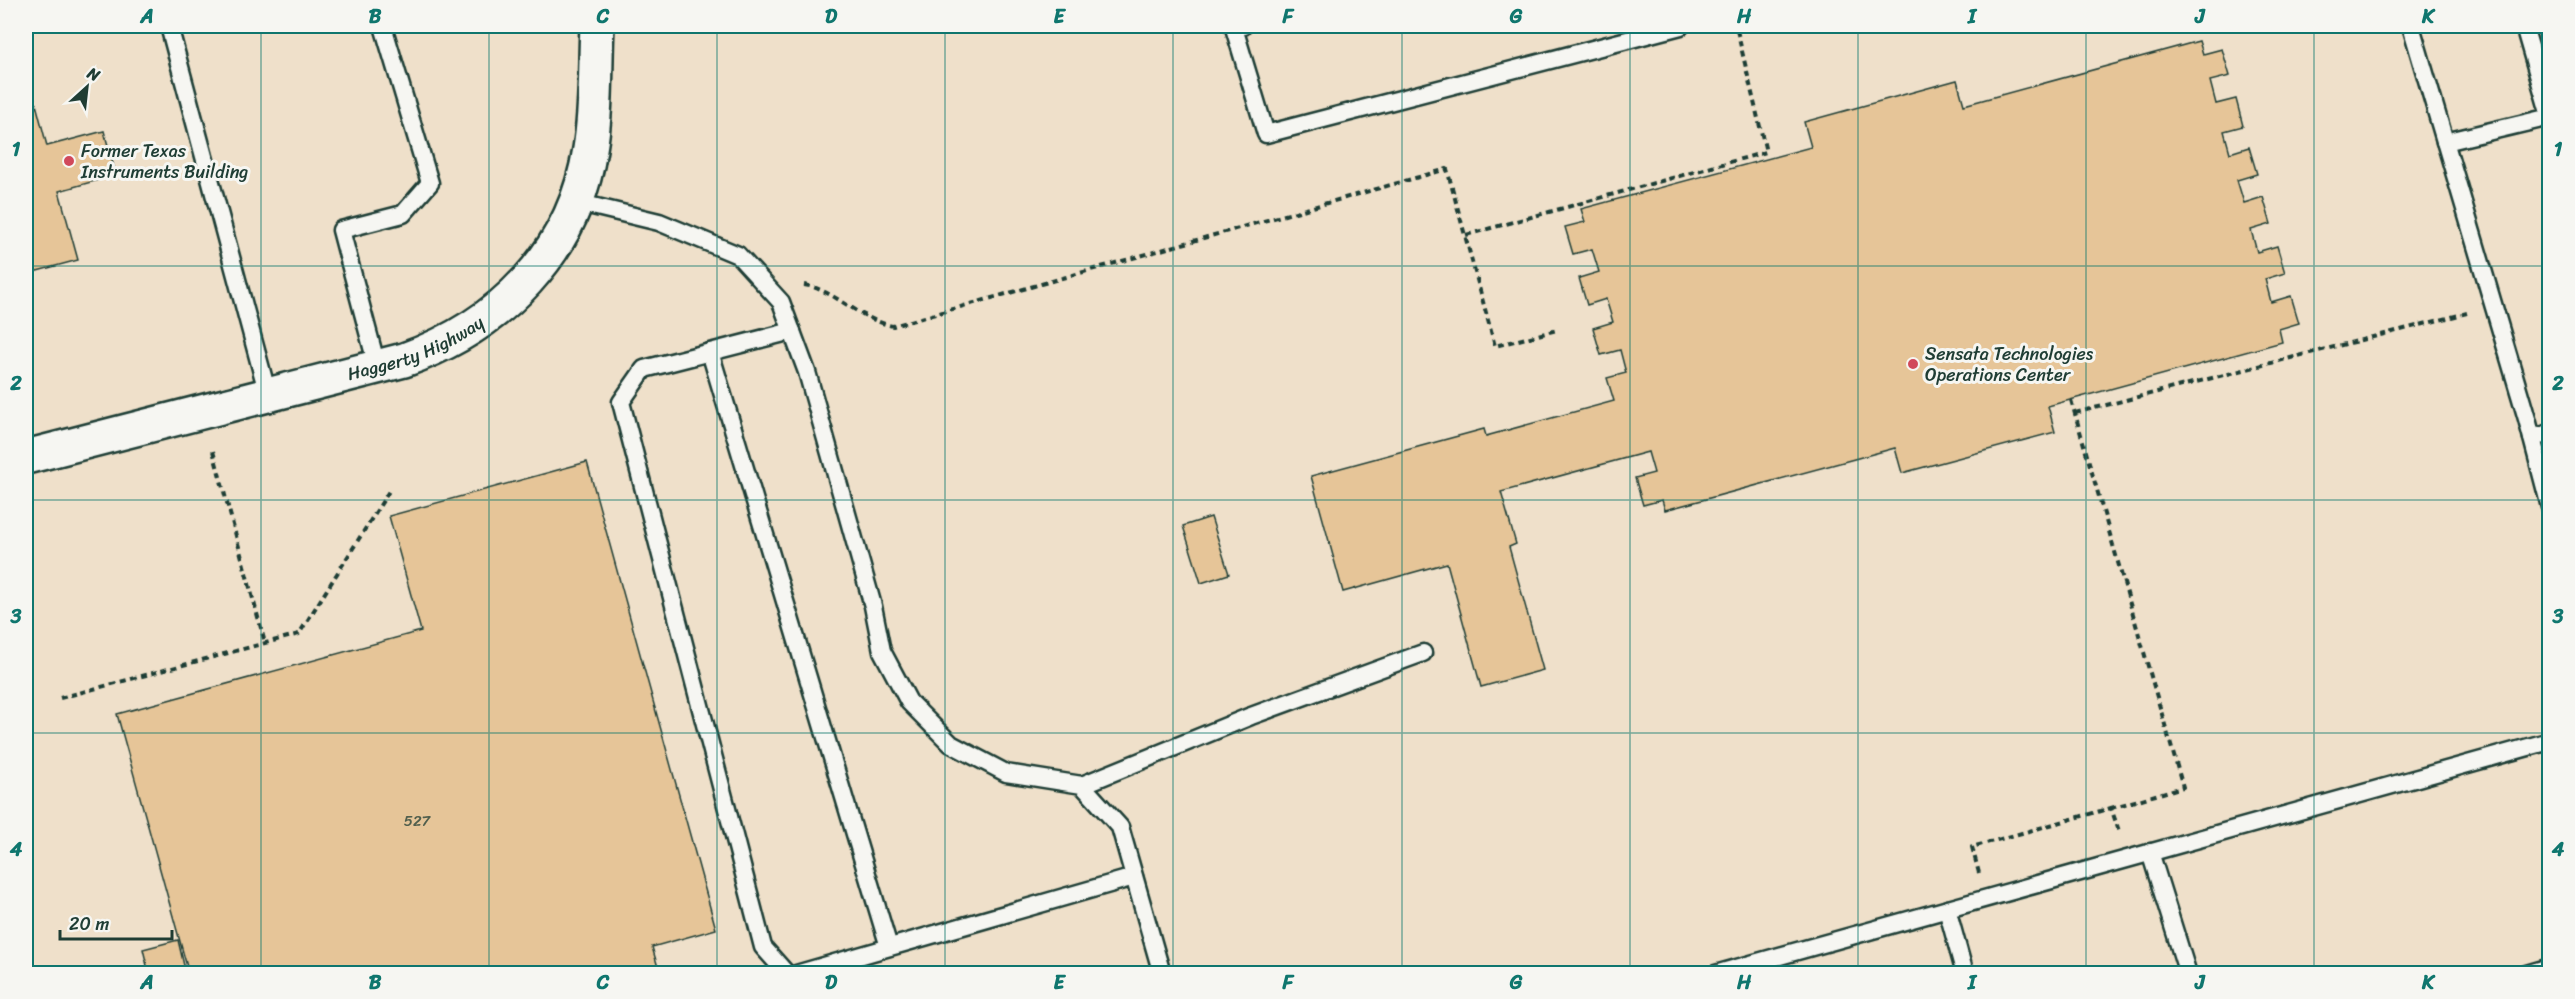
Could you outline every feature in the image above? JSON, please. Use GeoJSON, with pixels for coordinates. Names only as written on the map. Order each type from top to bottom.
{"type":"FeatureCollection","features":[{"type":"Feature","properties":{"kind":"street","name":"Haggerty Highway"},"geometry":{"type":"LineString","coordinates":[[26,457],[429,351],[477,326],[498,309],[536,271],[552,250],[576,202],[590,150],[594,123],[597,26]]}},
{"type":"Feature","properties":{"kind":"lane"},"geometry":{"type":"LineString","coordinates":[[169,26],[268,395]]}},
{"type":"Feature","properties":{"kind":"lane"},"geometry":{"type":"LineString","coordinates":[[377,366],[341,230],[403,214],[430,183],[383,26]]}},
{"type":"Feature","properties":{"kind":"lane"},"geometry":{"type":"LineString","coordinates":[[1243,26],[1234,28],[1266,134],[1681,26]]}},
{"type":"Feature","properties":{"kind":"lane"},"geometry":{"type":"LineString","coordinates":[[2411,26],[2532,438],[2550,507]]}},
{"type":"Feature","properties":{"kind":"lane"},"geometry":{"type":"LineString","coordinates":[[2445,142],[2550,116],[2524,26]]}},
{"type":"Feature","properties":{"kind":"lane"},"geometry":{"type":"LineString","coordinates":[[576,202],[658,222],[738,255],[781,302],[814,394],[873,606],[882,651],[909,702],[951,744],[1006,773],[1082,785],[1251,716],[1423,654]]}},
{"type":"Feature","properties":{"kind":"lane"},"geometry":{"type":"LineString","coordinates":[[787,974],[763,947],[621,402],[644,369],[792,331]]}},
{"type":"Feature","properties":{"kind":"lane"},"geometry":{"type":"LineString","coordinates":[[710,352],[889,947]]}},
{"type":"Feature","properties":{"kind":"lane"},"geometry":{"type":"LineString","coordinates":[[2532,438],[2550,433]]}},
{"type":"Feature","properties":{"kind":"lane"},"geometry":{"type":"LineString","coordinates":[[1715,974],[2550,741]]}},
{"type":"Feature","properties":{"kind":"lane"},"geometry":{"type":"LineString","coordinates":[[1082,785],[1120,827],[1162,974]]}},
{"type":"Feature","properties":{"kind":"lane"},"geometry":{"type":"LineString","coordinates":[[2150,852],[2188,974]]}},
{"type":"Feature","properties":{"kind":"lane"},"geometry":{"type":"LineString","coordinates":[[796,974],[1134,877]]}},
{"type":"Feature","properties":{"kind":"lane"},"geometry":{"type":"LineString","coordinates":[[1947,909],[1965,974]]}},
{"type":"Feature","properties":{"kind":"lane"},"geometry":{"type":"LineString","coordinates":[[2526,974],[2550,967]]}},
{"type":"Feature","properties":{"kind":"path"},"geometry":{"type":"LineString","coordinates":[[1466,235],[1766,152],[1736,26]]}},
{"type":"Feature","properties":{"kind":"path"},"geometry":{"type":"LineString","coordinates":[[800,285],[807,285],[823,292],[877,323],[893,326],[1447,169],[1495,346],[1557,330]]}},
{"type":"Feature","properties":{"kind":"path"},"geometry":{"type":"LineString","coordinates":[[2075,413],[2468,313]]}},
{"type":"Feature","properties":{"kind":"path"},"geometry":{"type":"LineString","coordinates":[[1979,875],[1972,847],[2183,787],[2071,400]]}},
{"type":"Feature","properties":{"kind":"path"},"geometry":{"type":"LineString","coordinates":[[213,451],[265,643]]}},
{"type":"Feature","properties":{"kind":"path"},"geometry":{"type":"LineString","coordinates":[[60,698],[299,634],[389,491]]}},
{"type":"Feature","properties":{"kind":"path"},"geometry":{"type":"LineString","coordinates":[[2111,808],[2122,842]]}},
{"type":"Feature","properties":{"kind":"shaded area"},"geometry":{"type":"Polygon","coordinates":[[[26,26],[2549,26],[2549,973],[26,973],[26,26]]]}},
{"type":"Feature","properties":{"kind":"building","name":"Sensata Technologies Operations Center"},"geometry":{"type":"Polygon","coordinates":[[[2199,41],[2203,54],[2222,49],[2230,76],[2210,81],[2216,104],[2236,99],[2243,126],[2224,131],[2230,153],[2249,147],[2257,174],[2237,180],[2244,203],[2263,197],[2271,224],[2251,230],[2257,252],[2277,246],[2285,273],[2265,279],[2271,302],[2291,296],[2299,323],[2279,329],[2282,342],[2048,406],[2055,432],[1902,473],[1895,448],[1665,510],[1662,500],[1643,505],[1635,478],[1654,473],[1648,452],[1501,492],[1516,544],[1509,547],[1543,670],[1481,687],[1447,563],[1343,592],[1311,476],[1484,429],[1486,436],[1614,401],[1607,378],[1626,373],[1620,350],[1601,355],[1593,328],[1613,322],[1606,299],[1587,305],[1579,278],[1599,272],[1592,249],[1573,254],[1565,227],[1585,222],[1581,209],[1811,147],[1804,122],[1957,80],[1964,105],[2199,41]]]}},
{"type":"Feature","properties":{"kind":"building","name":"Former Texas Instruments Building"},"geometry":{"type":"Polygon","coordinates":[[[26,66],[47,146],[104,131],[116,175],[59,191],[78,260],[26,274],[26,66]]]}},
{"type":"Feature","properties":{"kind":"building"},"geometry":{"type":"Polygon","coordinates":[[[587,462],[716,929],[652,947],[660,974],[189,974],[117,714],[421,631],[389,516],[587,462]]]}},
{"type":"Feature","properties":{"kind":"building"},"geometry":{"type":"Polygon","coordinates":[[[1211,517],[1229,574],[1201,583],[1183,526],[1211,517]]]}},
{"type":"Feature","properties":{"kind":"building"},"geometry":{"type":"Polygon","coordinates":[[[178,940],[186,974],[149,974],[143,949],[178,940]]]}},
{"type":"Feature","properties":{"kind":"place","name":"Former Texas Instruments Building"},"geometry":{"type":"Point","coordinates":[69,161]}},
{"type":"Feature","properties":{"kind":"place","name":"Sensata Technologies Operations Center"},"geometry":{"type":"Point","coordinates":[1913,364]}}]}
